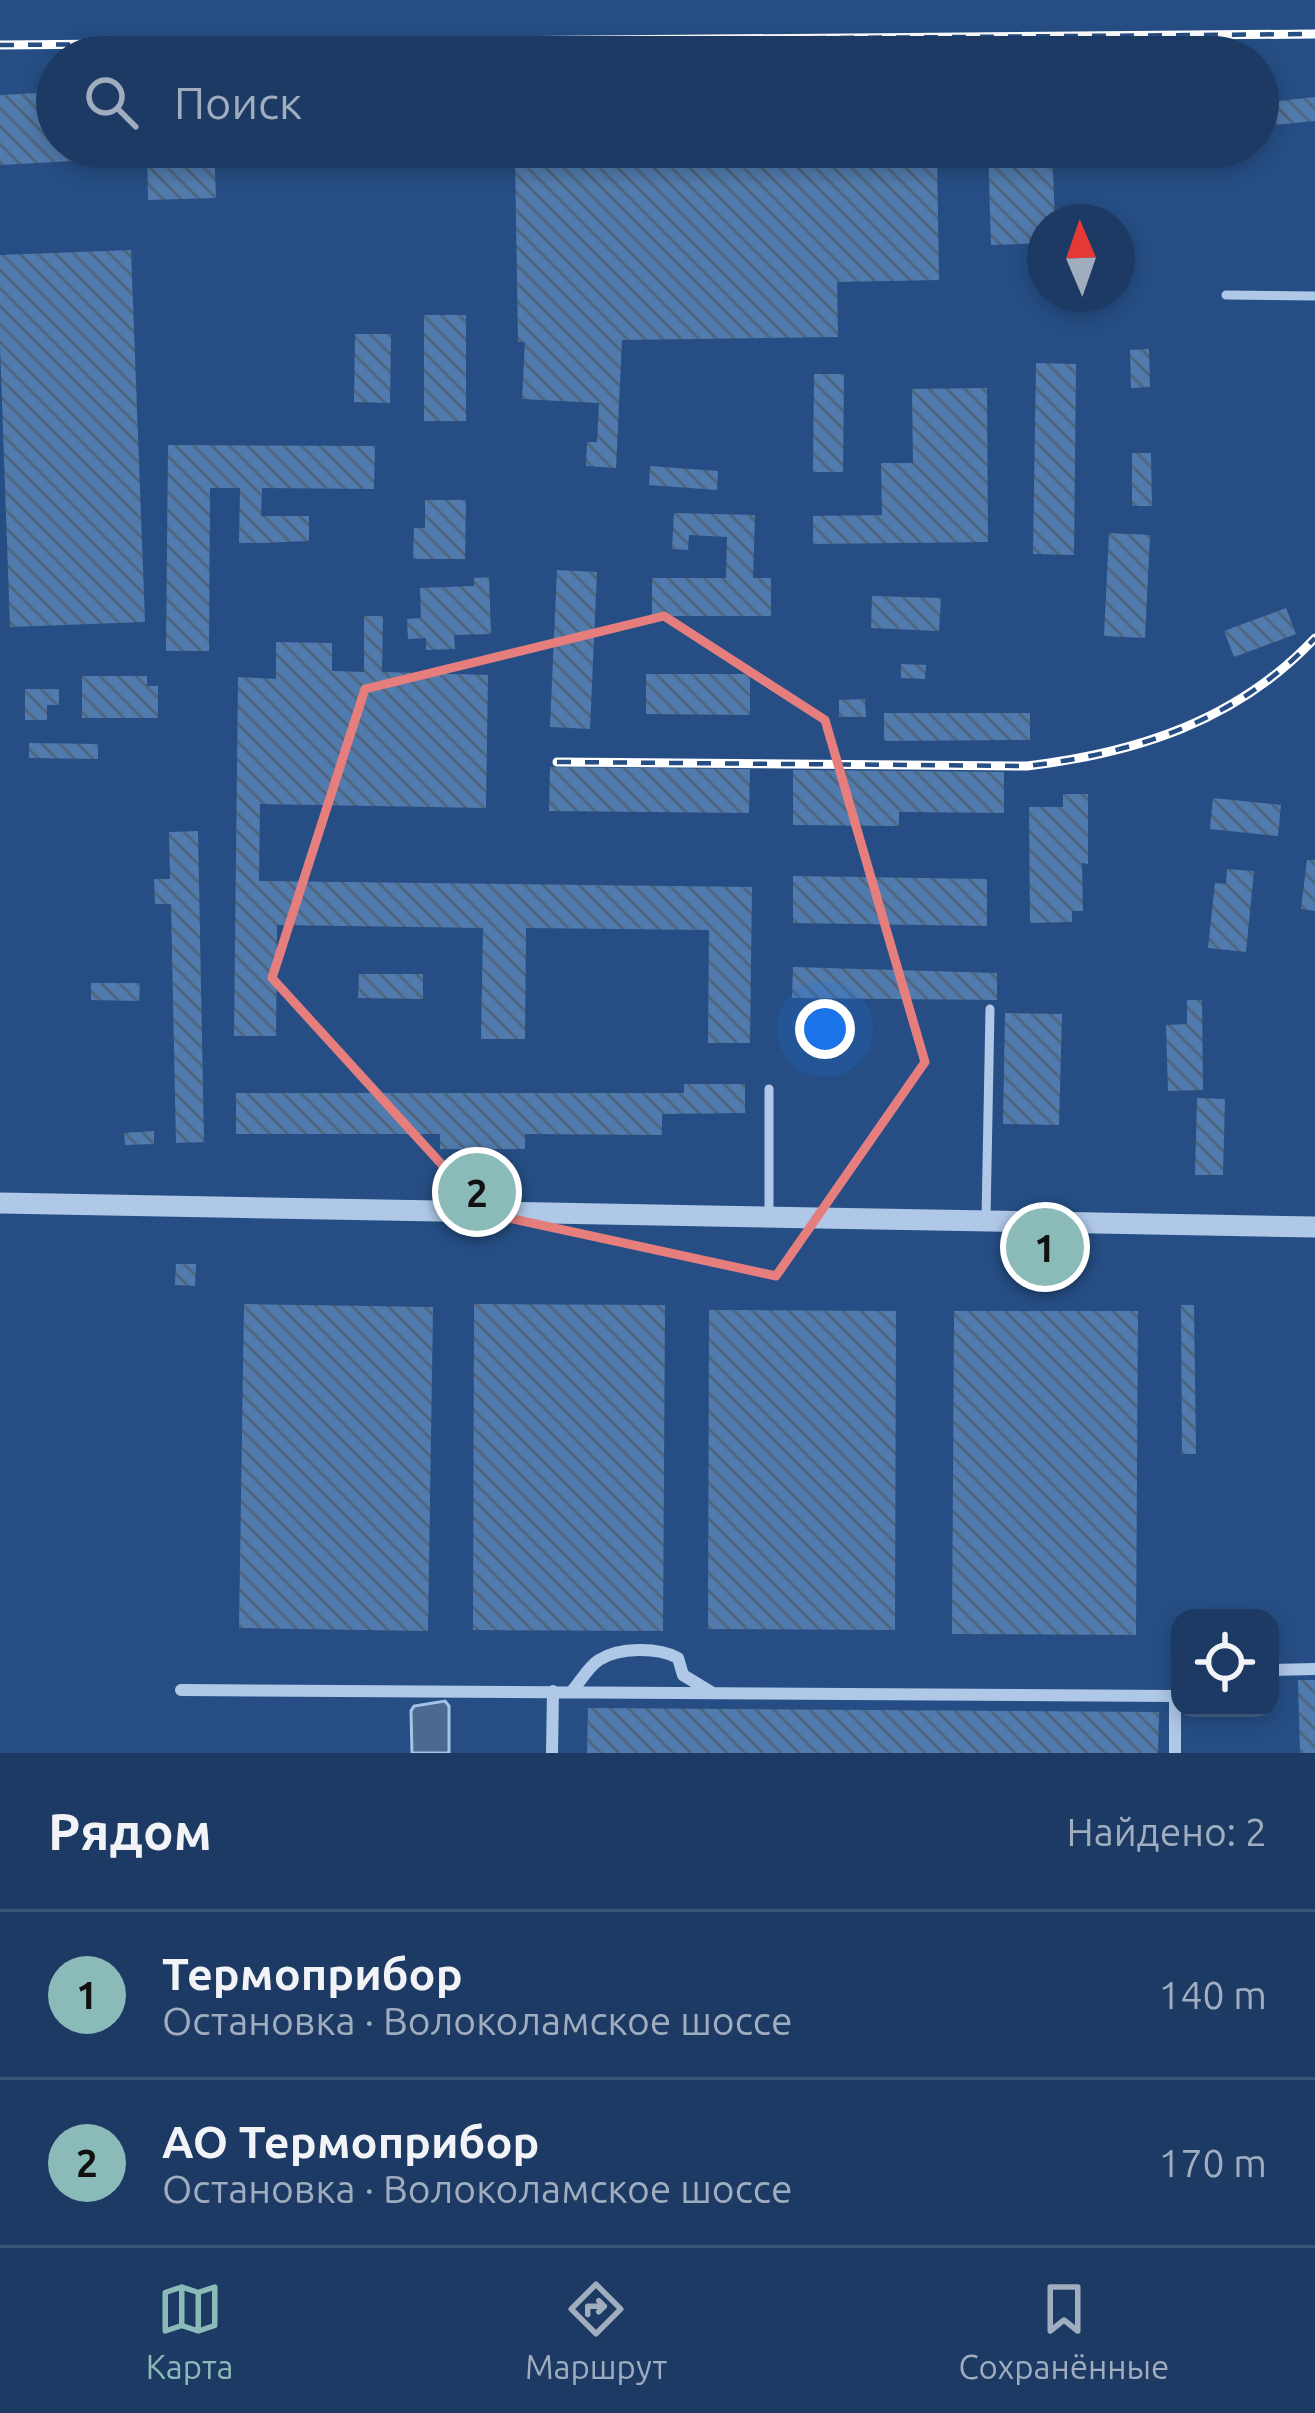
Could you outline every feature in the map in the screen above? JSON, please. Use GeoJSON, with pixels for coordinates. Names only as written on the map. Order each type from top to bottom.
{"type":"FeatureCollection","features":[{"type":"Feature","properties":{"kind":"street"},"geometry":{"type":"LineString","coordinates":[[0,1203],[1315,1227]]}},
{"type":"Feature","properties":{"kind":"street"},"geometry":{"type":"LineString","coordinates":[[572,1691],[598,1660],[626,1652],[665,1651],[678,1658],[683,1676],[712,1692]]}},
{"type":"Feature","properties":{"kind":"street"},"geometry":{"type":"LineString","coordinates":[[1279,1670],[1315,1669]]}},
{"type":"Feature","properties":{"kind":"street"},"geometry":{"type":"LineString","coordinates":[[181,1690],[1171,1695]]}},
{"type":"Feature","properties":{"kind":"street"},"geometry":{"type":"LineString","coordinates":[[552,1753],[553,1691]]}},
{"type":"Feature","properties":{"kind":"street"},"geometry":{"type":"LineString","coordinates":[[1175,1753],[1176,1717]]}},
{"type":"Feature","properties":{"kind":"lane"},"geometry":{"type":"LineString","coordinates":[[1226,295],[1315,296]]}},
{"type":"Feature","properties":{"kind":"lane"},"geometry":{"type":"LineString","coordinates":[[986,1221],[990,1009]]}},
{"type":"Feature","properties":{"kind":"lane"},"geometry":{"type":"LineString","coordinates":[[769,1089],[769,1217]]}},
{"type":"Feature","properties":{"kind":"highlighted area"},"geometry":{"type":"Polygon","coordinates":[[[664,616],[825,720],[925,1062],[776,1276],[486,1213],[272,978],[365,689],[664,616]]]}},
{"type":"Feature","properties":{"kind":"water"},"geometry":{"type":"Polygon","coordinates":[[[445,1701],[449,1706],[449,1753],[412,1753],[414,1706],[445,1701]]]}},
{"type":"Feature","properties":{"kind":"building"},"geometry":{"type":"Polygon","coordinates":[[[36,93],[36,163],[0,165],[0,95],[36,93]]]}},
{"type":"Feature","properties":{"kind":"building"},"geometry":{"type":"Polygon","coordinates":[[[1315,97],[1315,121],[1279,124],[1279,101],[1315,97]]]}},
{"type":"Feature","properties":{"kind":"building"},"geometry":{"type":"Polygon","coordinates":[[[147,168],[215,168],[216,198],[148,200],[147,168]]]}},
{"type":"Feature","properties":{"kind":"building"},"geometry":{"type":"Polygon","coordinates":[[[515,168],[937,168],[939,280],[837,282],[838,337],[622,340],[616,468],[586,466],[587,442],[597,442],[599,403],[522,399],[525,342],[518,342],[515,168]]]}},
{"type":"Feature","properties":{"kind":"building"},"geometry":{"type":"Polygon","coordinates":[[[989,168],[1053,168],[1054,204],[1027,204],[1027,244],[991,245],[989,168]]]}},
{"type":"Feature","properties":{"kind":"building"},"geometry":{"type":"Polygon","coordinates":[[[131,250],[145,622],[10,627],[0,255],[131,250]]]}},
{"type":"Feature","properties":{"kind":"building"},"geometry":{"type":"Polygon","coordinates":[[[424,315],[466,315],[466,421],[424,421],[424,315]]]}},
{"type":"Feature","properties":{"kind":"building"},"geometry":{"type":"Polygon","coordinates":[[[355,334],[391,334],[390,403],[354,402],[355,334]]]}},
{"type":"Feature","properties":{"kind":"building"},"geometry":{"type":"Polygon","coordinates":[[[1149,349],[1150,387],[1131,388],[1130,350],[1149,349]]]}},
{"type":"Feature","properties":{"kind":"building"},"geometry":{"type":"Polygon","coordinates":[[[1036,363],[1076,364],[1074,555],[1033,554],[1036,363]]]}},
{"type":"Feature","properties":{"kind":"building"},"geometry":{"type":"Polygon","coordinates":[[[814,374],[844,374],[843,472],[813,472],[814,374]]]}},
{"type":"Feature","properties":{"kind":"building"},"geometry":{"type":"Polygon","coordinates":[[[987,388],[988,542],[813,544],[813,516],[882,515],[881,463],[913,463],[912,389],[987,388]]]}},
{"type":"Feature","properties":{"kind":"building"},"geometry":{"type":"Polygon","coordinates":[[[168,445],[375,446],[374,489],[262,488],[261,516],[309,516],[309,541],[239,543],[240,488],[210,488],[209,651],[166,651],[168,445]]]}},
{"type":"Feature","properties":{"kind":"building"},"geometry":{"type":"Polygon","coordinates":[[[1132,453],[1151,453],[1152,506],[1132,506],[1132,453]]]}},
{"type":"Feature","properties":{"kind":"building"},"geometry":{"type":"Polygon","coordinates":[[[650,466],[718,471],[717,490],[649,485],[650,466]]]}},
{"type":"Feature","properties":{"kind":"building"},"geometry":{"type":"Polygon","coordinates":[[[425,500],[466,500],[465,559],[413,559],[414,528],[425,528],[425,500]]]}},
{"type":"Feature","properties":{"kind":"building"},"geometry":{"type":"Polygon","coordinates":[[[674,513],[755,515],[753,578],[771,578],[771,616],[652,616],[652,578],[726,578],[727,537],[689,535],[688,550],[672,549],[674,513]]]}},
{"type":"Feature","properties":{"kind":"building"},"geometry":{"type":"Polygon","coordinates":[[[1109,533],[1150,535],[1145,638],[1104,636],[1109,533]]]}},
{"type":"Feature","properties":{"kind":"building"},"geometry":{"type":"Polygon","coordinates":[[[557,570],[597,572],[590,729],[550,727],[557,570]]]}},
{"type":"Feature","properties":{"kind":"building"},"geometry":{"type":"Polygon","coordinates":[[[489,577],[491,634],[454,635],[455,649],[426,650],[426,638],[408,639],[407,619],[421,618],[420,588],[474,586],[474,578],[489,577]]]}},
{"type":"Feature","properties":{"kind":"building"},"geometry":{"type":"Polygon","coordinates":[[[872,596],[941,598],[939,631],[871,628],[872,596]]]}},
{"type":"Feature","properties":{"kind":"building"},"geometry":{"type":"Polygon","coordinates":[[[1286,608],[1296,634],[1234,657],[1224,631],[1286,608]]]}},
{"type":"Feature","properties":{"kind":"building"},"geometry":{"type":"Polygon","coordinates":[[[364,616],[383,616],[382,672],[488,675],[486,808],[260,804],[259,881],[752,887],[750,1043],[708,1043],[709,930],[526,928],[525,1039],[481,1039],[483,928],[277,925],[276,1036],[234,1036],[238,677],[276,679],[276,642],[332,643],[332,671],[364,672],[364,616]]]}},
{"type":"Feature","properties":{"kind":"building"},"geometry":{"type":"Polygon","coordinates":[[[901,664],[926,665],[925,679],[901,678],[901,664]]]}},
{"type":"Feature","properties":{"kind":"building"},"geometry":{"type":"Polygon","coordinates":[[[646,674],[750,674],[750,715],[646,714],[646,674]]]}},
{"type":"Feature","properties":{"kind":"building"},"geometry":{"type":"Polygon","coordinates":[[[82,676],[147,676],[147,686],[158,686],[158,718],[82,718],[82,676]]]}},
{"type":"Feature","properties":{"kind":"building"},"geometry":{"type":"Polygon","coordinates":[[[25,689],[59,689],[59,705],[47,705],[47,720],[25,720],[25,689]]]}},
{"type":"Feature","properties":{"kind":"building"},"geometry":{"type":"Polygon","coordinates":[[[865,699],[866,717],[839,717],[839,700],[865,699]]]}},
{"type":"Feature","properties":{"kind":"building"},"geometry":{"type":"Polygon","coordinates":[[[884,713],[1030,713],[1030,740],[884,741],[884,713]]]}},
{"type":"Feature","properties":{"kind":"building"},"geometry":{"type":"Polygon","coordinates":[[[29,743],[98,744],[98,759],[29,758],[29,743]]]}},
{"type":"Feature","properties":{"kind":"building"},"geometry":{"type":"Polygon","coordinates":[[[550,767],[750,769],[749,813],[549,811],[550,767]]]}},
{"type":"Feature","properties":{"kind":"building"},"geometry":{"type":"Polygon","coordinates":[[[793,770],[1004,772],[1004,813],[899,812],[899,826],[793,825],[793,770]]]}},
{"type":"Feature","properties":{"kind":"building"},"geometry":{"type":"Polygon","coordinates":[[[1063,794],[1088,794],[1083,911],[1072,911],[1072,922],[1030,923],[1029,807],[1063,807],[1063,794]]]}},
{"type":"Feature","properties":{"kind":"building"},"geometry":{"type":"Polygon","coordinates":[[[1213,798],[1281,805],[1278,836],[1210,829],[1213,798]]]}},
{"type":"Feature","properties":{"kind":"building"},"geometry":{"type":"Polygon","coordinates":[[[198,831],[204,1142],[176,1143],[171,904],[155,904],[154,879],[170,879],[169,832],[198,831]]]}},
{"type":"Feature","properties":{"kind":"building"},"geometry":{"type":"Polygon","coordinates":[[[1307,860],[1315,860],[1315,911],[1301,909],[1307,860]]]}},
{"type":"Feature","properties":{"kind":"building"},"geometry":{"type":"Polygon","coordinates":[[[1227,869],[1254,871],[1246,952],[1208,948],[1215,883],[1226,884],[1227,869]]]}},
{"type":"Feature","properties":{"kind":"building"},"geometry":{"type":"Polygon","coordinates":[[[793,876],[987,879],[987,926],[793,923],[793,876]]]}},
{"type":"Feature","properties":{"kind":"building"},"geometry":{"type":"Polygon","coordinates":[[[793,967],[997,973],[997,1000],[792,998],[793,967]]]}},
{"type":"Feature","properties":{"kind":"building"},"geometry":{"type":"Polygon","coordinates":[[[359,974],[423,974],[423,999],[358,998],[359,974]]]}},
{"type":"Feature","properties":{"kind":"building"},"geometry":{"type":"Polygon","coordinates":[[[91,983],[140,983],[139,1001],[91,1000],[91,983]]]}},
{"type":"Feature","properties":{"kind":"building"},"geometry":{"type":"Polygon","coordinates":[[[1187,1000],[1202,1000],[1203,1090],[1168,1091],[1166,1025],[1187,1024],[1187,1000]]]}},
{"type":"Feature","properties":{"kind":"building"},"geometry":{"type":"Polygon","coordinates":[[[1005,1013],[1062,1014],[1059,1125],[1003,1124],[1005,1013]]]}},
{"type":"Feature","properties":{"kind":"building"},"geometry":{"type":"Polygon","coordinates":[[[684,1084],[745,1084],[745,1113],[662,1114],[662,1135],[525,1134],[525,1149],[440,1149],[440,1134],[236,1134],[236,1093],[684,1093],[684,1084]]]}},
{"type":"Feature","properties":{"kind":"building"},"geometry":{"type":"Polygon","coordinates":[[[1197,1098],[1225,1099],[1223,1175],[1195,1175],[1197,1098]]]}},
{"type":"Feature","properties":{"kind":"building"},"geometry":{"type":"Polygon","coordinates":[[[154,1131],[154,1144],[125,1145],[124,1133],[154,1131]]]}},
{"type":"Feature","properties":{"kind":"building"},"geometry":{"type":"Polygon","coordinates":[[[176,1264],[196,1264],[195,1286],[175,1285],[176,1264]]]}},
{"type":"Feature","properties":{"kind":"building"},"geometry":{"type":"Polygon","coordinates":[[[244,1304],[433,1307],[428,1631],[239,1628],[244,1304]]]}},
{"type":"Feature","properties":{"kind":"building"},"geometry":{"type":"Polygon","coordinates":[[[474,1304],[665,1305],[663,1631],[473,1630],[474,1304]]]}},
{"type":"Feature","properties":{"kind":"building"},"geometry":{"type":"Polygon","coordinates":[[[1181,1305],[1194,1305],[1196,1454],[1182,1454],[1181,1305]]]}},
{"type":"Feature","properties":{"kind":"building"},"geometry":{"type":"Polygon","coordinates":[[[709,1310],[896,1311],[895,1630],[708,1629],[709,1310]]]}},
{"type":"Feature","properties":{"kind":"building"},"geometry":{"type":"Polygon","coordinates":[[[954,1311],[1138,1311],[1136,1635],[952,1634],[954,1311]]]}},
{"type":"Feature","properties":{"kind":"building"},"geometry":{"type":"Polygon","coordinates":[[[1298,1680],[1315,1680],[1315,1753],[1300,1753],[1298,1680]]]}},
{"type":"Feature","properties":{"kind":"building"},"geometry":{"type":"Polygon","coordinates":[[[588,1708],[1159,1712],[1158,1753],[587,1753],[588,1708]]]}},
{"type":"Feature","properties":{"kind":"railway"},"geometry":{"type":"LineString","coordinates":[[1076,36],[1315,34]]}},
{"type":"Feature","properties":{"kind":"railway"},"geometry":{"type":"LineString","coordinates":[[0,45],[36,45]]}},
{"type":"Feature","properties":{"kind":"railway"},"geometry":{"type":"LineString","coordinates":[[557,762],[1027,766],[1067,760],[1145,742],[1218,712],[1285,667],[1315,638]]}},
{"type":"Feature","properties":{"kind":"place","name":"АО Термоприбор"},"geometry":{"type":"Point","coordinates":[477,1192]}},
{"type":"Feature","properties":{"kind":"place","name":"Термоприбор"},"geometry":{"type":"Point","coordinates":[1045,1247]}}]}
